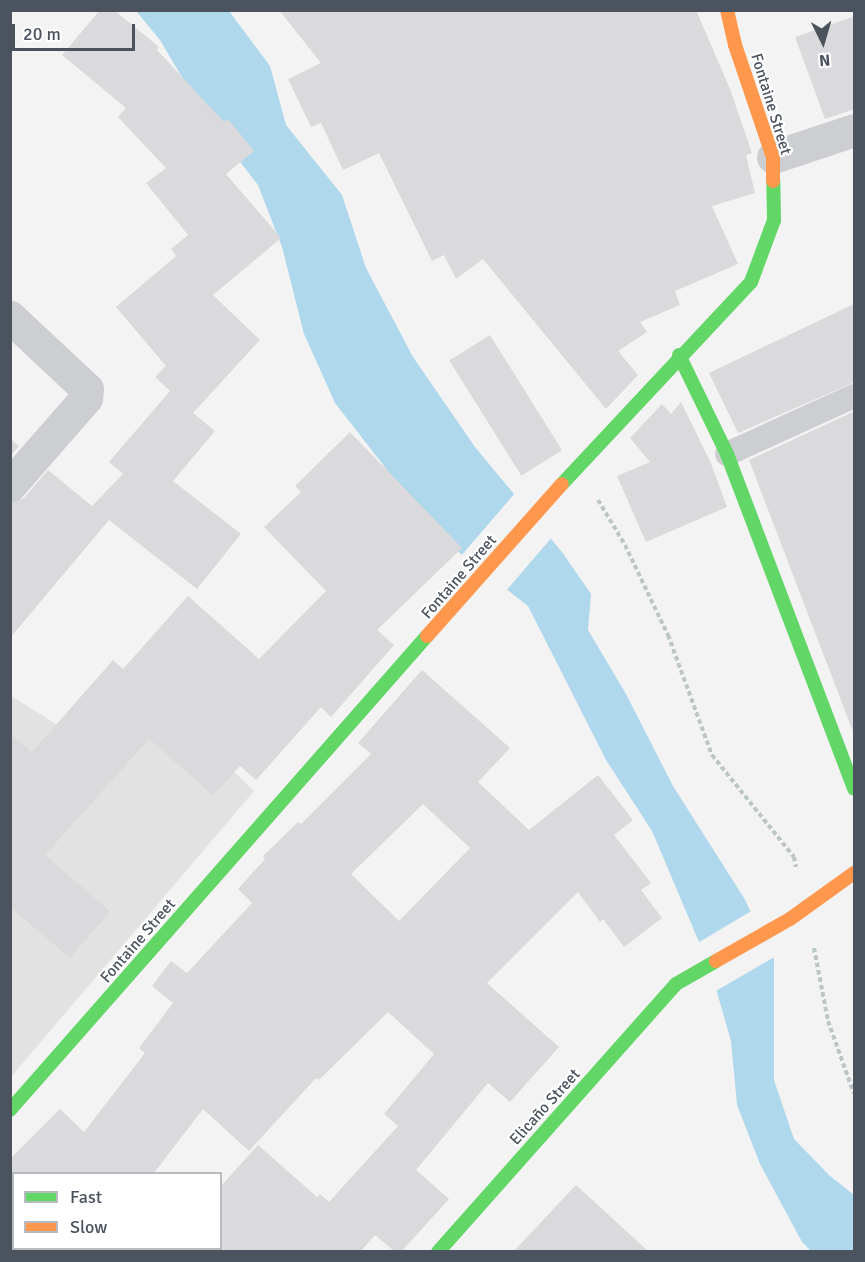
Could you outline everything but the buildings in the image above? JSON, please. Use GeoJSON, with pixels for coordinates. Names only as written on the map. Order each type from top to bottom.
{"type":"FeatureCollection","features":[{"type":"Feature","properties":{"kind":"street","name":"Fontaine Street"},"geometry":{"type":"LineString","coordinates":[[10,1110],[472,588],[550,496],[578,469],[680,355],[751,282],[774,220],[773,158],[735,45],[728,10]]}},
{"type":"Feature","properties":{"kind":"street"},"geometry":{"type":"LineString","coordinates":[[773,158],[855,130]]}},
{"type":"Feature","properties":{"kind":"street"},"geometry":{"type":"LineString","coordinates":[[10,317],[87,389],[86,398],[10,485]]}},
{"type":"Feature","properties":{"kind":"street"},"geometry":{"type":"LineString","coordinates":[[680,355],[727,454],[855,789]]}},
{"type":"Feature","properties":{"kind":"street","name":"Elicaño Street"},"geometry":{"type":"LineString","coordinates":[[438,1251],[676,984],[790,919],[855,873]]}},
{"type":"Feature","properties":{"kind":"lane"},"geometry":{"type":"LineString","coordinates":[[727,454],[855,396]]}},
{"type":"Feature","properties":{"kind":"path"},"geometry":{"type":"LineString","coordinates":[[578,469],[625,545],[669,634],[712,755],[794,856],[828,1021],[855,1094]]}},
{"type":"Feature","properties":{"kind":"shaded area"},"geometry":{"type":"Polygon","coordinates":[[[133,674],[254,791],[11,1077],[11,696],[74,735],[133,674]]]}},
{"type":"Feature","properties":{"kind":"water"},"geometry":{"type":"Polygon","coordinates":[[[136,11],[229,11],[270,66],[286,125],[342,195],[366,268],[413,357],[475,447],[562,552],[591,594],[588,630],[626,694],[673,786],[744,898],[774,959],[774,1080],[794,1139],[829,1175],[854,1195],[854,1251],[811,1251],[802,1242],[760,1164],[737,1105],[731,1041],[710,968],[652,831],[606,760],[528,606],[417,520],[384,466],[335,403],[304,334],[282,247],[258,185],[206,118],[160,40],[136,11]]]}},
{"type":"Feature","properties":{"kind":"pier"},"geometry":{"type":"Polygon","coordinates":[[[516,492],[553,536],[505,592],[460,557],[516,492]]]}},
{"type":"Feature","properties":{"kind":"pier"},"geometry":{"type":"Polygon","coordinates":[[[753,910],[776,956],[714,992],[696,944],[753,910]]]}},
{"type":"Feature","properties":{"kind":"traffic: fast"},"geometry":{"type":"LineString","coordinates":[[562,484],[751,282],[774,220],[773,181]]}},
{"type":"Feature","properties":{"kind":"traffic: fast"},"geometry":{"type":"LineString","coordinates":[[679,355],[727,454],[854,789]]}},
{"type":"Feature","properties":{"kind":"traffic: fast"},"geometry":{"type":"LineString","coordinates":[[10,1110],[427,636]]}},
{"type":"Feature","properties":{"kind":"traffic: fast"},"geometry":{"type":"LineString","coordinates":[[438,1252],[676,984],[716,961]]}},
{"type":"Feature","properties":{"kind":"traffic: slow"},"geometry":{"type":"LineString","coordinates":[[727,10],[735,45],[773,157],[773,181]]}},
{"type":"Feature","properties":{"kind":"traffic: slow"},"geometry":{"type":"LineString","coordinates":[[427,636],[562,484]]}},
{"type":"Feature","properties":{"kind":"traffic: slow"},"geometry":{"type":"LineString","coordinates":[[716,961],[790,919],[854,873]]}}]}
